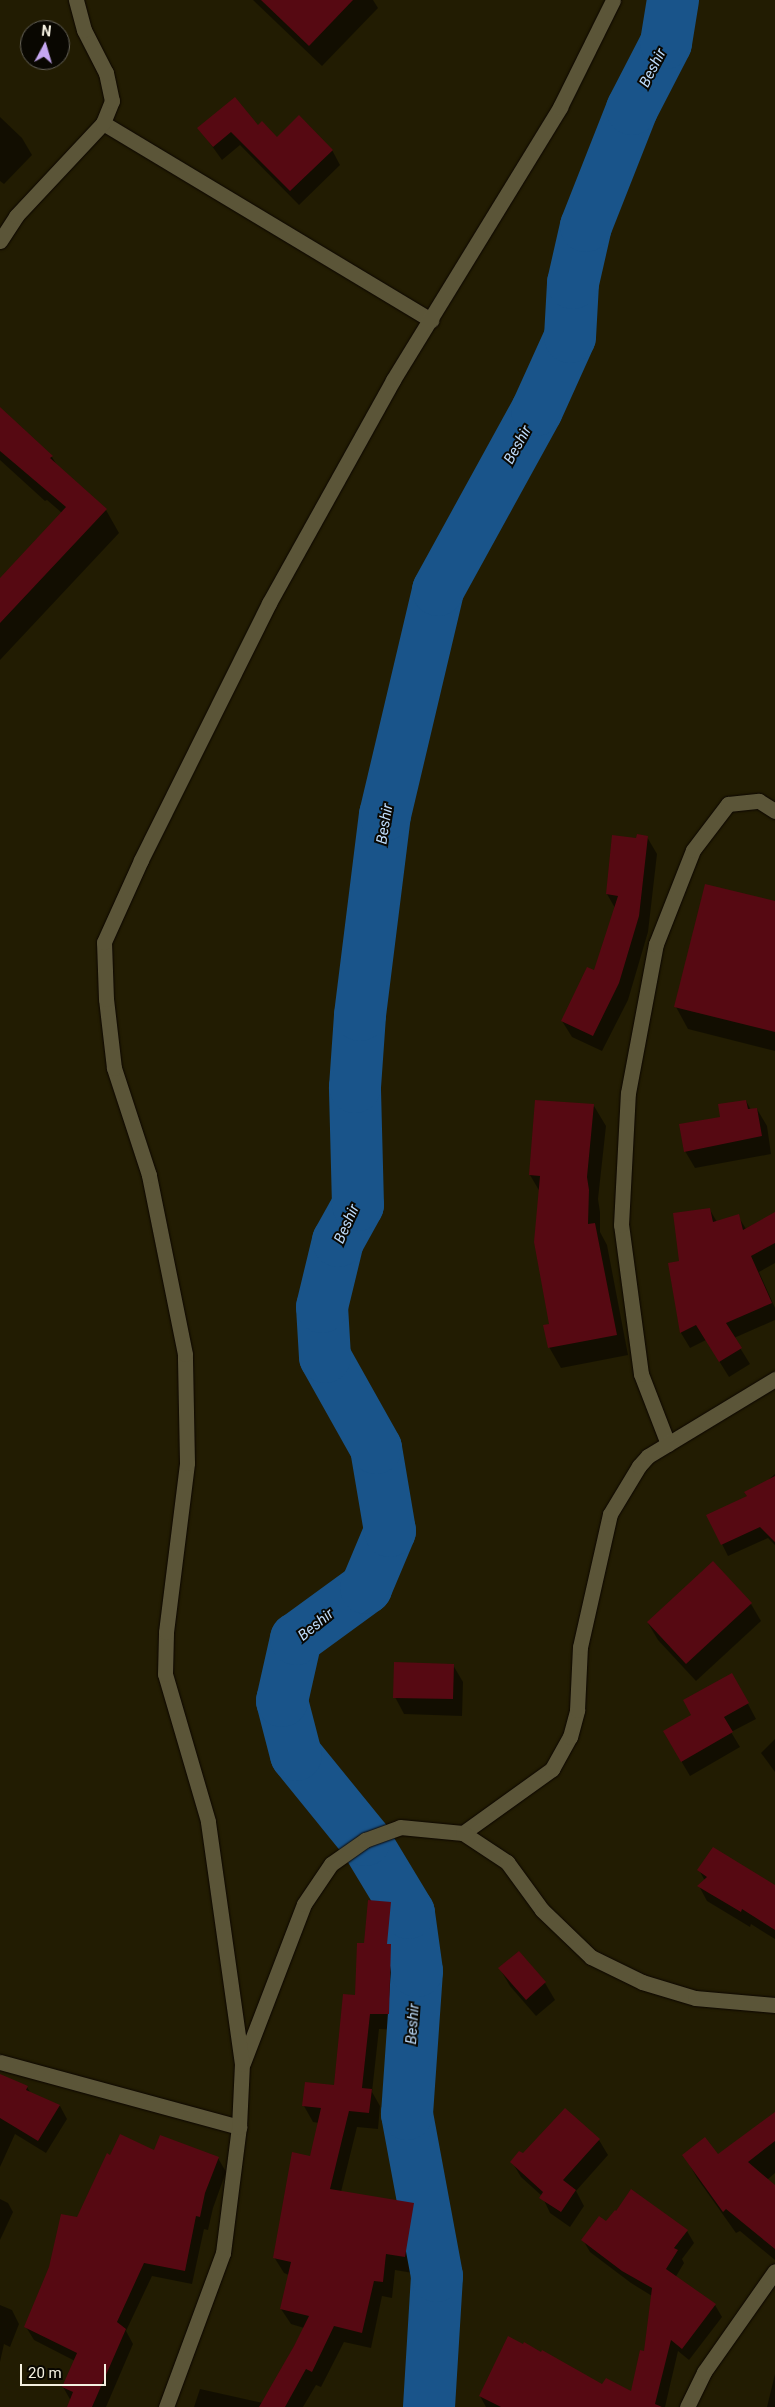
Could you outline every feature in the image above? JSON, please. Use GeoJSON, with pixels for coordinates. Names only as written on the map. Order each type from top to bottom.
{"type":"FeatureCollection","features":[{"type":"Feature","properties":{"kind":"street"},"geometry":{"type":"LineString","coordinates":[[0,241],[16,216],[103,123],[112,102],[106,73],[84,30],[76,0]]}},
{"type":"Feature","properties":{"kind":"street"},"geometry":{"type":"LineString","coordinates":[[166,2407],[223,2253],[239,2126],[242,2064],[208,1821],[165,1674],[166,1632],[187,1463],[185,1354],[149,1175],[114,1068],[106,999],[104,942],[141,860],[269,604],[393,380],[432,320],[560,107],[613,0]]}},
{"type":"Feature","properties":{"kind":"street"},"geometry":{"type":"LineString","coordinates":[[103,123],[432,320]]}},
{"type":"Feature","properties":{"kind":"street"},"geometry":{"type":"LineString","coordinates":[[668,1444],[641,1374],[621,1225],[628,1092],[656,944],[693,850],[728,804],[759,801],[775,811]]}},
{"type":"Feature","properties":{"kind":"street"},"geometry":{"type":"LineString","coordinates":[[463,1833],[552,1769],[570,1737],[577,1710],[580,1647],[610,1514],[639,1466],[648,1456],[775,1379]]}},
{"type":"Feature","properties":{"kind":"street"},"geometry":{"type":"LineString","coordinates":[[242,2064],[304,1904],[331,1864],[365,1840],[400,1827],[463,1833],[507,1862],[542,1910],[591,1957],[642,1982],[695,1998],[775,2005]]}},
{"type":"Feature","properties":{"kind":"street"},"geometry":{"type":"LineString","coordinates":[[0,2062],[239,2126]]}},
{"type":"Feature","properties":{"kind":"street"},"geometry":{"type":"LineString","coordinates":[[687,2407],[704,2372],[775,2271]]}},
{"type":"Feature","properties":{"kind":"building"},"geometry":{"type":"Polygon","coordinates":[[[261,0],[353,0],[309,46],[261,0]]]}},
{"type":"Feature","properties":{"kind":"building"},"geometry":{"type":"Polygon","coordinates":[[[235,97],[258,125],[262,121],[277,137],[299,115],[333,150],[290,191],[231,132],[213,147],[197,128],[235,97]]]}},
{"type":"Feature","properties":{"kind":"building"},"geometry":{"type":"Polygon","coordinates":[[[0,407],[53,456],[50,458],[107,509],[0,623],[0,578],[66,507],[0,451],[0,407]]]}},
{"type":"Feature","properties":{"kind":"building"},"geometry":{"type":"Polygon","coordinates":[[[637,834],[648,836],[639,916],[619,983],[593,1036],[561,1021],[587,967],[594,970],[618,896],[606,894],[612,835],[636,838],[637,834]]]}},
{"type":"Feature","properties":{"kind":"building"},"geometry":{"type":"Polygon","coordinates":[[[705,884],[775,901],[775,1032],[674,1007],[705,884]]]}},
{"type":"Feature","properties":{"kind":"building"},"geometry":{"type":"Polygon","coordinates":[[[535,1100],[594,1104],[587,1177],[589,1190],[588,1224],[595,1223],[617,1335],[548,1348],[543,1325],[549,1324],[534,1242],[540,1176],[529,1175],[535,1100]]]}},
{"type":"Feature","properties":{"kind":"building"},"geometry":{"type":"Polygon","coordinates":[[[746,1100],[748,1109],[757,1108],[762,1136],[684,1152],[679,1124],[720,1117],[718,1104],[746,1100]]]}},
{"type":"Feature","properties":{"kind":"building"},"geometry":{"type":"Polygon","coordinates":[[[710,1208],[713,1222],[739,1214],[743,1230],[775,1212],[775,1243],[751,1256],[772,1303],[726,1323],[742,1348],[719,1362],[696,1325],[680,1333],[668,1263],[679,1261],[673,1213],[710,1208]]]}},
{"type":"Feature","properties":{"kind":"building"},"geometry":{"type":"Polygon","coordinates":[[[775,1476],[775,1542],[760,1527],[721,1545],[706,1515],[747,1496],[744,1492],[775,1476]]]}},
{"type":"Feature","properties":{"kind":"building"},"geometry":{"type":"Polygon","coordinates":[[[713,1561],[752,1603],[686,1664],[647,1622],[713,1561]]]}},
{"type":"Feature","properties":{"kind":"building"},"geometry":{"type":"Polygon","coordinates":[[[394,1662],[454,1664],[453,1699],[393,1698],[394,1662]]]}},
{"type":"Feature","properties":{"kind":"building"},"geometry":{"type":"Polygon","coordinates":[[[732,1673],[749,1703],[724,1717],[733,1732],[681,1762],[663,1731],[691,1715],[683,1700],[732,1673]]]}},
{"type":"Feature","properties":{"kind":"building"},"geometry":{"type":"Polygon","coordinates":[[[713,1847],[775,1885],[775,1930],[742,1909],[741,1912],[697,1886],[707,1877],[697,1870],[713,1847]]]}},
{"type":"Feature","properties":{"kind":"building"},"geometry":{"type":"Polygon","coordinates":[[[368,1900],[391,1902],[387,1944],[391,1944],[389,2014],[370,2014],[362,2088],[372,2089],[369,2113],[349,2111],[330,2189],[414,2203],[405,2257],[386,2254],[383,2282],[374,2281],[362,2333],[334,2326],[312,2372],[306,2369],[285,2407],[259,2407],[309,2316],[280,2309],[291,2262],[273,2258],[292,2152],[310,2156],[321,2108],[302,2106],[305,2082],[334,2085],[343,1994],[355,1995],[357,1943],[364,1943],[368,1900]]]}},
{"type":"Feature","properties":{"kind":"building"},"geometry":{"type":"Polygon","coordinates":[[[519,1951],[546,1982],[526,2000],[498,1968],[519,1951]]]}},
{"type":"Feature","properties":{"kind":"building"},"geometry":{"type":"Polygon","coordinates":[[[0,2074],[28,2086],[26,2090],[60,2105],[38,2141],[0,2118],[0,2074]]]}},
{"type":"Feature","properties":{"kind":"building"},"geometry":{"type":"Polygon","coordinates":[[[565,2108],[600,2139],[563,2180],[576,2190],[561,2212],[539,2198],[543,2192],[510,2162],[519,2151],[523,2153],[565,2108]]]}},
{"type":"Feature","properties":{"kind":"building"},"geometry":{"type":"Polygon","coordinates":[[[775,2112],[775,2141],[748,2162],[775,2185],[775,2249],[726,2209],[723,2212],[682,2155],[705,2137],[718,2154],[775,2112]]]}},
{"type":"Feature","properties":{"kind":"building"},"geometry":{"type":"Polygon","coordinates":[[[120,2134],[154,2150],[160,2135],[219,2157],[205,2193],[200,2217],[196,2216],[185,2271],[144,2263],[117,2322],[126,2329],[92,2407],[67,2407],[73,2392],[62,2387],[77,2353],[24,2327],[49,2267],[61,2214],[77,2217],[107,2153],[110,2155],[120,2134]]]}},
{"type":"Feature","properties":{"kind":"building"},"geometry":{"type":"Polygon","coordinates":[[[631,2189],[688,2230],[674,2248],[678,2250],[666,2269],[716,2304],[682,2349],[671,2340],[655,2404],[662,2407],[501,2407],[479,2396],[508,2336],[523,2344],[524,2342],[541,2352],[542,2350],[602,2384],[606,2378],[631,2391],[640,2350],[644,2351],[652,2288],[622,2271],[581,2240],[599,2216],[606,2221],[616,2211],[631,2189]]]}},
{"type":"Feature","properties":{"kind":"waterway","name":"Beshir"},"geometry":{"type":"LineString","coordinates":[[429,2407],[437,2276],[407,2114],[417,1971],[409,1913],[365,1840],[296,1755],[282,1701],[296,1639],[366,1588],[390,1531],[376,1448],[325,1357],[322,1307],[338,1241],[358,1205],[355,1087],[360,1015],[385,815],[438,590],[537,410],[570,337],[573,283],[586,226],[632,109],[666,43],[673,0]]}}]}
